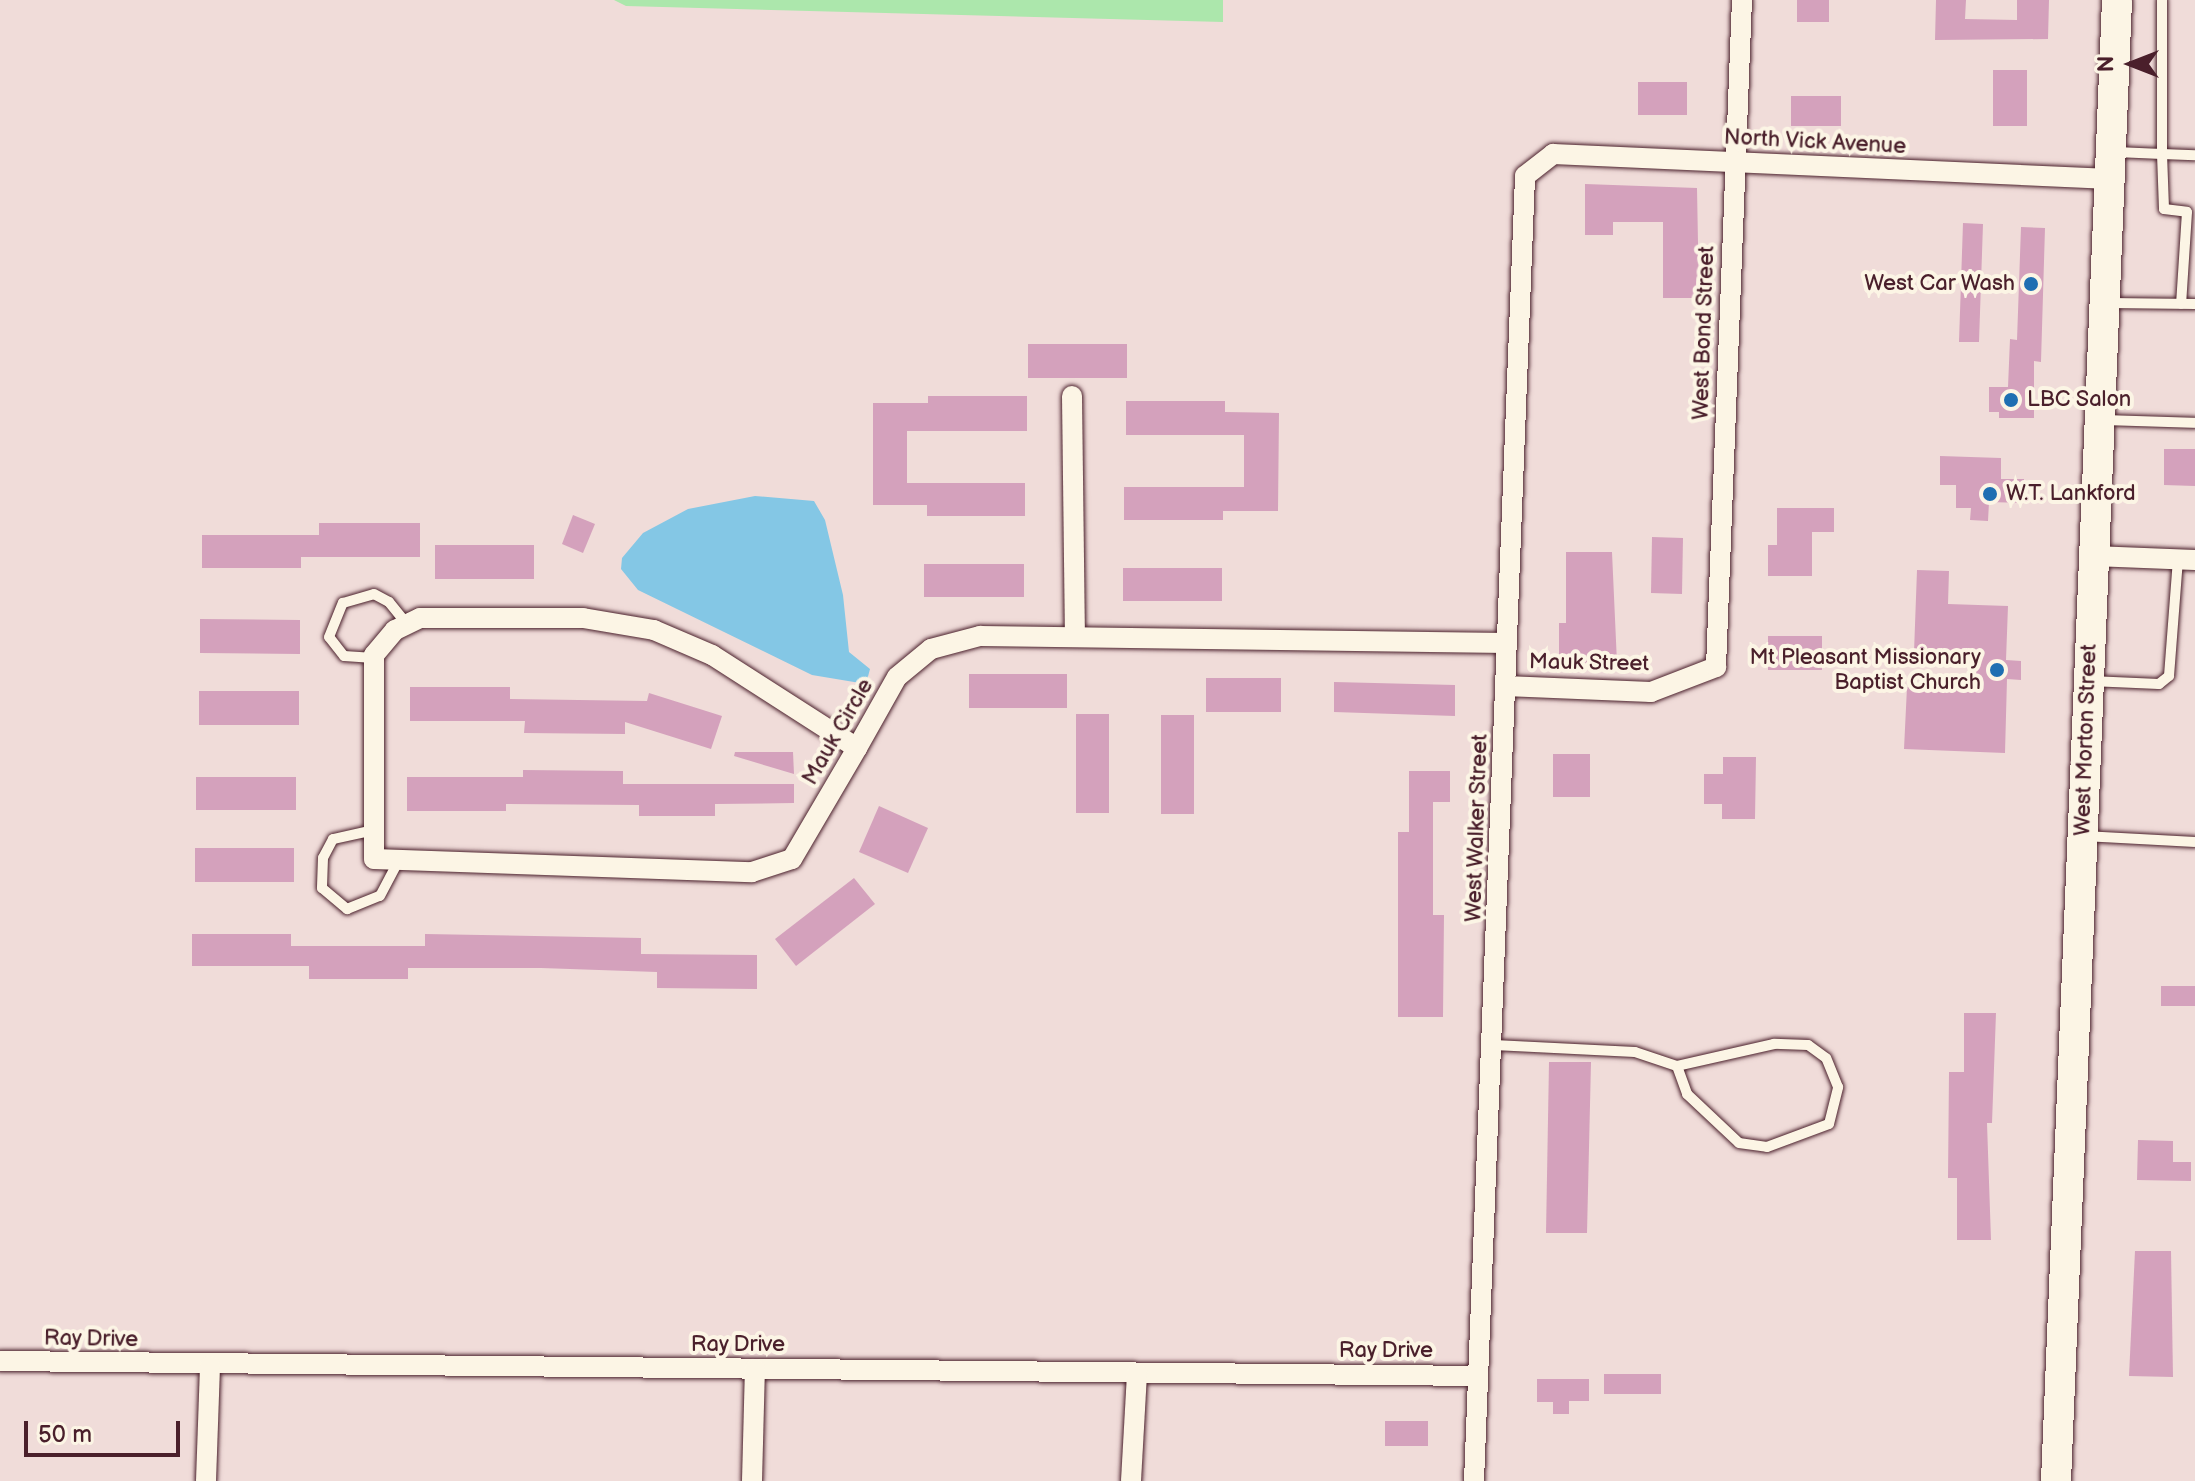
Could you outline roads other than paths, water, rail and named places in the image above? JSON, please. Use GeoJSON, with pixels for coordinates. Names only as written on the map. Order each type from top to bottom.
{"type":"FeatureCollection","features":[{"type":"Feature","properties":{"kind":"main road","name":"West Morton Street"},"geometry":{"type":"LineString","coordinates":[[2056,1481],[2117,0]]}},
{"type":"Feature","properties":{"kind":"street","name":"West Bond Street"},"geometry":{"type":"LineString","coordinates":[[1716,667],[1742,0]]}},
{"type":"Feature","properties":{"kind":"street","name":"North Vick Avenue"},"geometry":{"type":"LineString","coordinates":[[1525,176],[1553,154],[1734,162],[2111,165]]}},
{"type":"Feature","properties":{"kind":"street","name":"West Walker Street"},"geometry":{"type":"LineString","coordinates":[[1474,1481],[1476,1376],[1494,1045],[1525,176]]}},
{"type":"Feature","properties":{"kind":"street"},"geometry":{"type":"LineString","coordinates":[[1072,396],[1075,637]]}},
{"type":"Feature","properties":{"kind":"street"},"geometry":{"type":"LineString","coordinates":[[2093,556],[2186,560]]}},
{"type":"Feature","properties":{"kind":"street"},"geometry":{"type":"LineString","coordinates":[[374,830],[374,658],[395,630],[420,618],[583,618],[654,630],[712,655],[857,748]]}},
{"type":"Feature","properties":{"kind":"street","name":"Mauk Circle"},"geometry":{"type":"LineString","coordinates":[[374,830],[374,859],[752,872],[792,859],[897,677],[931,649],[980,636],[1507,643]]}},
{"type":"Feature","properties":{"kind":"street","name":"Mauk Street"},"geometry":{"type":"LineString","coordinates":[[1505,686],[1651,692],[1716,667]]}},
{"type":"Feature","properties":{"kind":"street","name":"Ray Drive"},"geometry":{"type":"LineString","coordinates":[[0,1361],[210,1366],[1476,1376]]}},
{"type":"Feature","properties":{"kind":"street"},"geometry":{"type":"LineString","coordinates":[[206,1481],[210,1366]]}},
{"type":"Feature","properties":{"kind":"street"},"geometry":{"type":"LineString","coordinates":[[752,1481],[755,1369]]}},
{"type":"Feature","properties":{"kind":"street"},"geometry":{"type":"LineString","coordinates":[[1131,1481],[1137,1373]]}},
{"type":"Feature","properties":{"kind":"lane"},"geometry":{"type":"LineString","coordinates":[[2162,0],[2164,209],[2187,212],[2181,304]]}},
{"type":"Feature","properties":{"kind":"lane"},"geometry":{"type":"LineString","coordinates":[[2111,165],[2162,154],[2195,155]]}},
{"type":"Feature","properties":{"kind":"lane"},"geometry":{"type":"LineString","coordinates":[[2105,303],[2195,304]]}},
{"type":"Feature","properties":{"kind":"lane"},"geometry":{"type":"LineString","coordinates":[[2099,420],[2195,423]]}},
{"type":"Feature","properties":{"kind":"lane"},"geometry":{"type":"LineString","coordinates":[[2088,681],[2159,684],[2169,676],[2186,560]]}},
{"type":"Feature","properties":{"kind":"lane"},"geometry":{"type":"LineString","coordinates":[[374,658],[344,656],[329,637],[343,603],[374,594],[389,602],[407,624]]}},
{"type":"Feature","properties":{"kind":"lane"},"geometry":{"type":"LineString","coordinates":[[374,830],[333,839],[323,858],[322,888],[347,909],[380,896],[399,860]]}},
{"type":"Feature","properties":{"kind":"lane"},"geometry":{"type":"LineString","coordinates":[[2082,836],[2195,842]]}},
{"type":"Feature","properties":{"kind":"lane"},"geometry":{"type":"LineString","coordinates":[[1494,1045],[1635,1052],[1677,1066],[1774,1044],[1808,1045],[1826,1058],[1838,1087],[1829,1124],[1767,1147],[1739,1143],[1687,1094],[1677,1066]]}},
{"type":"Feature","properties":{"kind":"water"},"geometry":{"type":"Polygon","coordinates":[[[755,496],[814,501],[825,520],[843,595],[849,652],[870,669],[866,684],[812,675],[638,590],[621,569],[622,558],[643,533],[688,509],[755,496]]]}},
{"type":"Feature","properties":{"kind":"place","name":"West Car Wash"},"geometry":{"type":"Point","coordinates":[2031,284]}},
{"type":"Feature","properties":{"kind":"place","name":"LBC Salon"},"geometry":{"type":"Point","coordinates":[2011,400]}},
{"type":"Feature","properties":{"kind":"place","name":"W.T. Lankford"},"geometry":{"type":"Point","coordinates":[1990,494]}},
{"type":"Feature","properties":{"kind":"place","name":"Mt Pleasant Missionary Baptist Church"},"geometry":{"type":"Point","coordinates":[1997,670]}}]}
